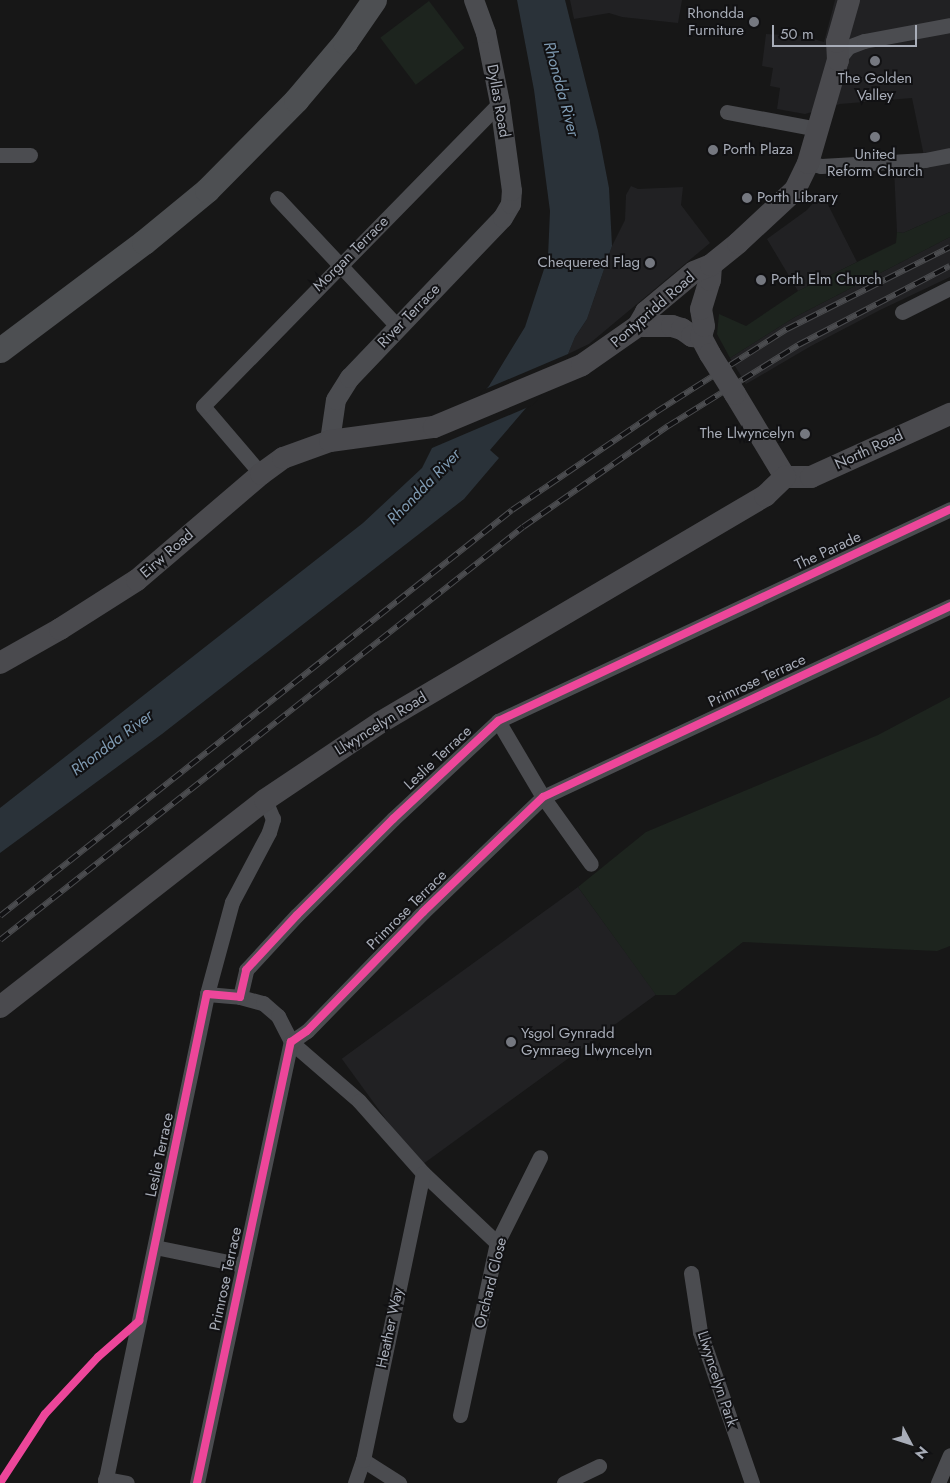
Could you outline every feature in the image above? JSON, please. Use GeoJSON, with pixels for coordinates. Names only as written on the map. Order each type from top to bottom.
{"type":"FeatureCollection","features":[{"type":"Feature","properties":{"kind":"main road"},"geometry":{"type":"LineString","coordinates":[[0,350],[144,242],[207,190],[296,100],[345,42],[374,0]]}},
{"type":"Feature","properties":{"kind":"main road","name":"Pontypridd Road"},"geometry":{"type":"LineString","coordinates":[[330,441],[434,427],[564,373],[601,353],[638,326],[646,312],[694,272],[710,265],[788,199],[795,190],[808,162],[838,60],[837,42],[849,0]]}},
{"type":"Feature","properties":{"kind":"main road"},"geometry":{"type":"LineString","coordinates":[[706,346],[701,310],[710,280],[710,265]]}},
{"type":"Feature","properties":{"kind":"main road"},"geometry":{"type":"LineString","coordinates":[[638,326],[672,326],[682,329],[706,346],[785,477]]}},
{"type":"Feature","properties":{"kind":"main road","name":"North Road"},"geometry":{"type":"LineString","coordinates":[[785,477],[811,477],[950,414]]}},
{"type":"Feature","properties":{"kind":"main road","name":"Eirw Road"},"geometry":{"type":"LineString","coordinates":[[0,663],[137,580],[260,474],[283,458],[330,441]]}},
{"type":"Feature","properties":{"kind":"main road","name":"Llwyncelyn Road"},"geometry":{"type":"LineString","coordinates":[[0,1006],[265,800],[380,722],[765,496],[785,477]]}},
{"type":"Feature","properties":{"kind":"street","name":"Dyllas Road"},"geometry":{"type":"LineString","coordinates":[[474,0],[486,33],[500,104],[512,191],[511,204]]}},
{"type":"Feature","properties":{"kind":"street"},"geometry":{"type":"LineString","coordinates":[[838,60],[848,47],[856,44],[950,25]]}},
{"type":"Feature","properties":{"kind":"street","name":"Morgan Terrace"},"geometry":{"type":"LineString","coordinates":[[260,474],[203,406],[500,104]]}},
{"type":"Feature","properties":{"kind":"street"},"geometry":{"type":"LineString","coordinates":[[727,112],[818,129]]}},
{"type":"Feature","properties":{"kind":"street"},"geometry":{"type":"LineString","coordinates":[[0,155],[30,155]]}},
{"type":"Feature","properties":{"kind":"street"},"geometry":{"type":"LineString","coordinates":[[808,162],[821,166],[925,160],[950,155]]}},
{"type":"Feature","properties":{"kind":"street"},"geometry":{"type":"LineString","coordinates":[[277,198],[398,327]]}},
{"type":"Feature","properties":{"kind":"street","name":"River Terrace"},"geometry":{"type":"LineString","coordinates":[[330,441],[336,400],[350,378],[503,218],[511,204]]}},
{"type":"Feature","properties":{"kind":"street"},"geometry":{"type":"LineString","coordinates":[[902,312],[950,288]]}},
{"type":"Feature","properties":{"kind":"street","name":"The Parade"},"geometry":{"type":"LineString","coordinates":[[719,618],[950,509]]}},
{"type":"Feature","properties":{"kind":"street","name":"Primrose Terrace"},"geometry":{"type":"LineString","coordinates":[[197,1483],[291,1042],[307,1031],[423,912],[543,797],[950,606]]}},
{"type":"Feature","properties":{"kind":"street","name":"Leslie Terrace"},"geometry":{"type":"LineString","coordinates":[[240,997],[246,970],[297,915],[393,820],[498,721],[719,618]]}},
{"type":"Feature","properties":{"kind":"street"},"geometry":{"type":"LineString","coordinates":[[498,721],[543,797],[591,864]]}},
{"type":"Feature","properties":{"kind":"street","name":"Leslie Terrace"},"geometry":{"type":"LineString","coordinates":[[105,1481],[207,994],[232,902],[274,819],[265,800]]}},
{"type":"Feature","properties":{"kind":"street"},"geometry":{"type":"LineString","coordinates":[[207,994],[240,997],[263,1003],[278,1016],[291,1042],[359,1101],[423,1173],[498,1243]]}},
{"type":"Feature","properties":{"kind":"street","name":"Orchard Close"},"geometry":{"type":"LineString","coordinates":[[460,1415],[498,1243],[540,1157]]}},
{"type":"Feature","properties":{"kind":"street","name":"Heather Way"},"geometry":{"type":"LineString","coordinates":[[355,1483],[363,1460],[423,1173]]}},
{"type":"Feature","properties":{"kind":"street"},"geometry":{"type":"LineString","coordinates":[[155,1247],[243,1266]]}},
{"type":"Feature","properties":{"kind":"street","name":"Llwyncelyn Park"},"geometry":{"type":"LineString","coordinates":[[691,1274],[700,1332],[752,1483]]}},
{"type":"Feature","properties":{"kind":"street"},"geometry":{"type":"LineString","coordinates":[[938,1483],[950,1455]]}},
{"type":"Feature","properties":{"kind":"street"},"geometry":{"type":"LineString","coordinates":[[363,1460],[399,1483]]}},
{"type":"Feature","properties":{"kind":"street"},"geometry":{"type":"LineString","coordinates":[[564,1483],[598,1466]]}},
{"type":"Feature","properties":{"kind":"street"},"geometry":{"type":"LineString","coordinates":[[105,1481],[127,1483]]}},
{"type":"Feature","properties":{"kind":"shaded area"},"geometry":{"type":"Polygon","coordinates":[[[570,0],[682,0],[678,23],[622,17],[609,13],[574,19],[570,0]]]}},
{"type":"Feature","properties":{"kind":"shaded area"},"geometry":{"type":"Polygon","coordinates":[[[835,0],[950,0],[950,212],[903,233],[897,232],[894,169],[924,156],[912,98],[840,104],[805,114],[777,109],[780,88],[770,86],[773,68],[762,66],[766,34],[803,36],[824,42],[835,0]]]}},
{"type":"Feature","properties":{"kind":"shaded area"},"geometry":{"type":"Polygon","coordinates":[[[429,1],[465,48],[416,85],[380,38],[429,1]]]}},
{"type":"Feature","properties":{"kind":"shaded area"},"geometry":{"type":"Polygon","coordinates":[[[631,186],[638,189],[683,187],[681,205],[710,243],[589,344],[568,354],[575,337],[587,319],[612,246],[625,220],[626,195],[631,186]]]}},
{"type":"Feature","properties":{"kind":"shaded area"},"geometry":{"type":"Polygon","coordinates":[[[822,193],[857,262],[798,291],[767,239],[807,210],[822,193]]]}},
{"type":"Feature","properties":{"kind":"shaded area"},"geometry":{"type":"Polygon","coordinates":[[[950,212],[950,237],[795,317],[730,358],[717,334],[719,314],[746,326],[798,291],[896,243],[897,232],[903,233],[950,212]]]}},
{"type":"Feature","properties":{"kind":"shaded area"},"geometry":{"type":"Polygon","coordinates":[[[950,237],[950,277],[880,310],[811,346],[746,384],[730,358],[795,317],[950,237]]]}},
{"type":"Feature","properties":{"kind":"shaded area"},"geometry":{"type":"Polygon","coordinates":[[[950,697],[950,946],[937,951],[743,942],[675,995],[656,995],[578,887],[646,832],[878,735],[950,697]]]}},
{"type":"Feature","properties":{"kind":"shaded area","name":"Ysgol Gynradd Gymraeg Llwyncelyn"},"geometry":{"type":"Polygon","coordinates":[[[578,887],[656,995],[420,1166],[342,1059],[578,887]]]}},
{"type":"Feature","properties":{"kind":"water","name":"Rhondda River"},"geometry":{"type":"Polygon","coordinates":[[[517,0],[565,0],[598,131],[609,188],[612,246],[587,319],[575,337],[568,354],[550,380],[490,450],[499,458],[464,499],[162,734],[0,853],[0,808],[363,523],[422,468],[432,448],[489,386],[525,327],[548,257],[550,211],[534,90],[517,0]]]}},
{"type":"Feature","properties":{"kind":"pier"},"geometry":{"type":"Polygon","coordinates":[[[568,354],[567,360],[552,382],[533,405],[432,448],[433,444],[483,390],[568,354]]]}},
{"type":"Feature","properties":{"kind":"railway"},"geometry":{"type":"LineString","coordinates":[[0,916],[512,510],[656,412],[787,329],[950,247]]}},
{"type":"Feature","properties":{"kind":"railway"},"geometry":{"type":"LineString","coordinates":[[0,940],[523,527],[668,426],[798,345],[950,266]]}},
{"type":"Feature","properties":{"kind":"cycle path"},"geometry":{"type":"LineString","coordinates":[[0,1483],[45,1414],[98,1357],[139,1321],[207,994],[240,997],[246,970],[297,915],[393,819],[498,721],[950,509]]}},
{"type":"Feature","properties":{"kind":"cycle path"},"geometry":{"type":"LineString","coordinates":[[197,1483],[291,1042],[307,1031],[423,912],[543,797],[950,606]]}},
{"type":"Feature","properties":{"kind":"place","name":"Rhondda Furniture"},"geometry":{"type":"Point","coordinates":[754,22]}},
{"type":"Feature","properties":{"kind":"place","name":"The Golden Valley"},"geometry":{"type":"Point","coordinates":[875,61]}},
{"type":"Feature","properties":{"kind":"place","name":"United Reform Church"},"geometry":{"type":"Point","coordinates":[875,137]}},
{"type":"Feature","properties":{"kind":"place","name":"Porth Plaza"},"geometry":{"type":"Point","coordinates":[713,150]}},
{"type":"Feature","properties":{"kind":"place","name":"Porth Library"},"geometry":{"type":"Point","coordinates":[747,198]}},
{"type":"Feature","properties":{"kind":"place","name":"Chequered Flag"},"geometry":{"type":"Point","coordinates":[650,263]}},
{"type":"Feature","properties":{"kind":"place","name":"Porth Elm Church"},"geometry":{"type":"Point","coordinates":[761,280]}},
{"type":"Feature","properties":{"kind":"place","name":"The Llwyncelyn"},"geometry":{"type":"Point","coordinates":[805,434]}},
{"type":"Feature","properties":{"kind":"place","name":"Ysgol Gynradd Gymraeg Llwyncelyn"},"geometry":{"type":"Point","coordinates":[511,1042]}}]}
